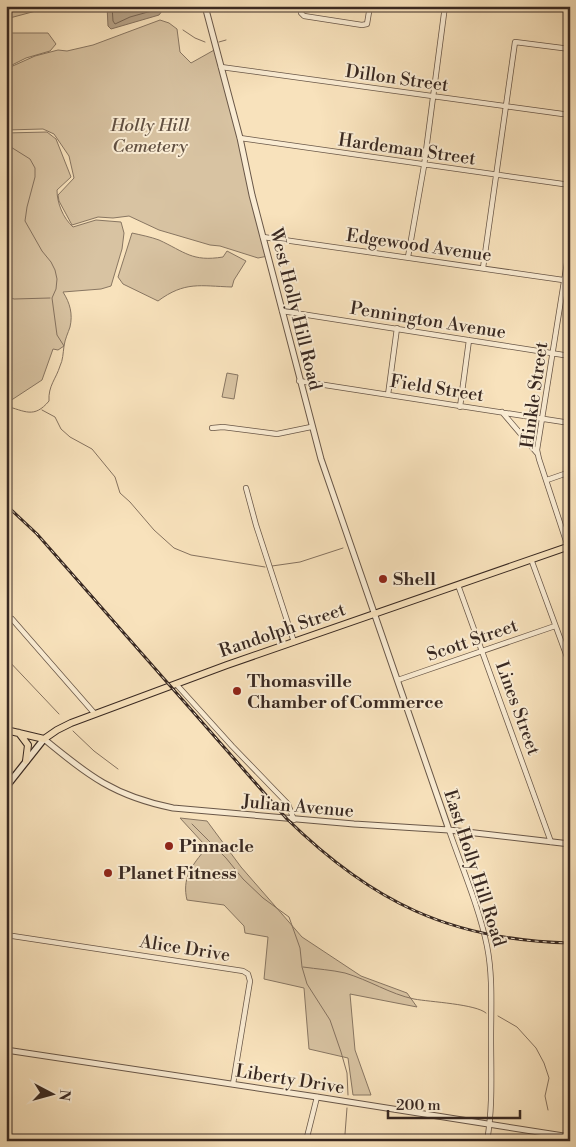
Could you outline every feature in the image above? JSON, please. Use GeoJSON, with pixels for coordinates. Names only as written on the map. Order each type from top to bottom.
{"type":"FeatureCollection","features":[{"type":"Feature","properties":{"kind":"main road","name":"Randolph Street"},"geometry":{"type":"LineString","coordinates":[[44,739],[57,730],[95,714],[176,684],[569,546]]}},
{"type":"Feature","properties":{"kind":"main road"},"geometry":{"type":"LineString","coordinates":[[6,730],[44,739],[6,787]]}},
{"type":"Feature","properties":{"kind":"main road"},"geometry":{"type":"LineString","coordinates":[[19,733],[28,745],[26,761]]}},
{"type":"Feature","properties":{"kind":"street","name":"West Holly Hill Road"},"geometry":{"type":"LineString","coordinates":[[205,6],[240,138],[252,195],[311,427],[375,614]]}},
{"type":"Feature","properties":{"kind":"street"},"geometry":{"type":"LineString","coordinates":[[301,6],[301,13],[304,16],[362,25],[367,24],[370,6]]}},
{"type":"Feature","properties":{"kind":"street"},"geometry":{"type":"LineString","coordinates":[[408,257],[424,166],[445,6]]}},
{"type":"Feature","properties":{"kind":"street"},"geometry":{"type":"LineString","coordinates":[[482,268],[515,42],[570,49]]}},
{"type":"Feature","properties":{"kind":"street","name":"Dillon Street"},"geometry":{"type":"LineString","coordinates":[[221,67],[570,115]]}},
{"type":"Feature","properties":{"kind":"street","name":"Hardeman Street"},"geometry":{"type":"LineString","coordinates":[[240,138],[424,166],[570,185]]}},
{"type":"Feature","properties":{"kind":"street","name":"Edgewood Avenue"},"geometry":{"type":"LineString","coordinates":[[264,237],[570,280]]}},
{"type":"Feature","properties":{"kind":"street","name":"Hinkle Street"},"geometry":{"type":"LineString","coordinates":[[569,546],[538,454],[570,244]]}},
{"type":"Feature","properties":{"kind":"street","name":"Pennington Avenue"},"geometry":{"type":"LineString","coordinates":[[282,311],[570,356]]}},
{"type":"Feature","properties":{"kind":"street"},"geometry":{"type":"LineString","coordinates":[[388,395],[397,328]]}},
{"type":"Feature","properties":{"kind":"street"},"geometry":{"type":"LineString","coordinates":[[460,407],[469,340]]}},
{"type":"Feature","properties":{"kind":"street","name":"Field Street"},"geometry":{"type":"LineString","coordinates":[[300,381],[570,423]]}},
{"type":"Feature","properties":{"kind":"street"},"geometry":{"type":"LineString","coordinates":[[502,412],[538,454]]}},
{"type":"Feature","properties":{"kind":"street"},"geometry":{"type":"LineString","coordinates":[[212,428],[223,427],[277,434],[311,427]]}},
{"type":"Feature","properties":{"kind":"street"},"geometry":{"type":"LineString","coordinates":[[547,480],[570,472]]}},
{"type":"Feature","properties":{"kind":"street"},"geometry":{"type":"LineString","coordinates":[[246,488],[294,642]]}},
{"type":"Feature","properties":{"kind":"street"},"geometry":{"type":"LineString","coordinates":[[531,559],[570,664]]}},
{"type":"Feature","properties":{"kind":"street","name":"Lines Street"},"geometry":{"type":"LineString","coordinates":[[458,585],[552,842]]}},
{"type":"Feature","properties":{"kind":"street","name":"East Holly Hill Road"},"geometry":{"type":"LineString","coordinates":[[375,614],[484,933],[489,954],[491,999],[490,1124],[486,1141]]}},
{"type":"Feature","properties":{"kind":"street"},"geometry":{"type":"LineString","coordinates":[[12,619],[95,714]]}},
{"type":"Feature","properties":{"kind":"street","name":"Scott Street"},"geometry":{"type":"LineString","coordinates":[[398,680],[555,626]]}},
{"type":"Feature","properties":{"kind":"street"},"geometry":{"type":"LineString","coordinates":[[176,684],[288,804],[294,820]]}},
{"type":"Feature","properties":{"kind":"street","name":"Julian Avenue"},"geometry":{"type":"LineString","coordinates":[[44,739],[75,766],[107,787],[147,803],[173,808],[294,820],[449,830],[570,844]]}},
{"type":"Feature","properties":{"kind":"street","name":"Alice Drive"},"geometry":{"type":"LineString","coordinates":[[6,935],[243,971],[248,974],[250,981],[232,1084]]}},
{"type":"Feature","properties":{"kind":"street","name":"Liberty Drive"},"geometry":{"type":"LineString","coordinates":[[6,1050],[490,1124],[556,1138],[570,1137]]}},
{"type":"Feature","properties":{"kind":"street"},"geometry":{"type":"LineString","coordinates":[[306,1141],[317,1097]]}},
{"type":"Feature","properties":{"kind":"green space"},"geometry":{"type":"Polygon","coordinates":[[[6,6],[80,6],[47,8],[6,19],[6,6]]]}},
{"type":"Feature","properties":{"kind":"green space","name":"Holly Hill Cemetery"},"geometry":{"type":"Polygon","coordinates":[[[160,20],[169,23],[177,29],[180,52],[191,63],[216,49],[268,256],[258,258],[220,246],[210,245],[159,230],[129,216],[98,217],[72,225],[59,201],[58,195],[74,178],[69,156],[54,134],[43,129],[6,130],[6,69],[35,56],[58,50],[67,51],[93,45],[160,20]]]}},
{"type":"Feature","properties":{"kind":"green space"},"geometry":{"type":"Polygon","coordinates":[[[6,33],[48,33],[56,44],[50,51],[26,58],[6,68],[6,33]]]}},
{"type":"Feature","properties":{"kind":"green space"},"geometry":{"type":"Polygon","coordinates":[[[47,132],[56,139],[71,177],[57,190],[59,205],[66,219],[73,227],[96,220],[121,222],[124,233],[122,249],[111,286],[101,289],[63,292],[71,313],[70,327],[64,346],[58,350],[53,349],[42,380],[10,401],[6,407],[6,133],[47,132]]]}},
{"type":"Feature","properties":{"kind":"green space"},"geometry":{"type":"Polygon","coordinates":[[[132,233],[159,240],[196,257],[223,257],[227,251],[246,261],[234,280],[232,287],[193,286],[176,290],[158,301],[123,284],[118,277],[132,233]]]}},
{"type":"Feature","properties":{"kind":"green space"},"geometry":{"type":"Polygon","coordinates":[[[227,373],[238,375],[234,399],[222,397],[227,373]]]}},
{"type":"Feature","properties":{"kind":"green space"},"geometry":{"type":"Polygon","coordinates":[[[180,818],[207,821],[241,867],[302,937],[361,976],[407,993],[417,1007],[350,994],[355,1050],[371,1095],[353,1095],[348,1058],[309,1049],[304,988],[264,979],[268,937],[245,933],[244,926],[224,905],[187,900],[187,880],[191,868],[203,852],[203,843],[180,818]]]}},
{"type":"Feature","properties":{"kind":"water"},"geometry":{"type":"Polygon","coordinates":[[[107,6],[161,6],[162,11],[159,15],[111,29],[108,26],[107,6]]]}},
{"type":"Feature","properties":{"kind":"waterway"},"geometry":{"type":"LineString","coordinates":[[183,30],[205,42]]}},
{"type":"Feature","properties":{"kind":"waterway"},"geometry":{"type":"LineString","coordinates":[[219,42],[226,40]]}},
{"type":"Feature","properties":{"kind":"waterway"},"geometry":{"type":"LineString","coordinates":[[6,144],[30,159],[35,168],[35,177],[25,221],[55,270],[57,279],[56,289],[52,298],[57,335],[64,346],[62,361],[51,387],[49,401],[44,407],[34,412],[29,412],[6,406]]}},
{"type":"Feature","properties":{"kind":"waterway"},"geometry":{"type":"LineString","coordinates":[[6,296],[14,299],[50,298]]}},
{"type":"Feature","properties":{"kind":"waterway"},"geometry":{"type":"LineString","coordinates":[[42,410],[55,417],[61,429],[70,437],[92,449],[115,477],[120,493],[154,530],[174,548],[191,555],[265,567]]}},
{"type":"Feature","properties":{"kind":"waterway"},"geometry":{"type":"LineString","coordinates":[[272,566],[300,562],[343,548]]}},
{"type":"Feature","properties":{"kind":"waterway"},"geometry":{"type":"LineString","coordinates":[[6,658],[59,714]]}},
{"type":"Feature","properties":{"kind":"waterway"},"geometry":{"type":"LineString","coordinates":[[73,731],[94,751],[118,769]]}},
{"type":"Feature","properties":{"kind":"waterway"},"geometry":{"type":"LineString","coordinates":[[192,824],[226,858],[243,879],[263,898],[289,917],[300,948],[302,967],[307,984],[330,1020],[341,1052],[347,1073],[348,1095]]}},
{"type":"Feature","properties":{"kind":"waterway"},"geometry":{"type":"LineString","coordinates":[[303,967],[345,973],[405,997],[463,1005],[486,1013]]}},
{"type":"Feature","properties":{"kind":"waterway"},"geometry":{"type":"LineString","coordinates":[[498,1016],[517,1027],[536,1048],[544,1063],[549,1078],[545,1096],[548,1110]]}},
{"type":"Feature","properties":{"kind":"waterway"},"geometry":{"type":"LineString","coordinates":[[345,1134],[347,1108]]}},
{"type":"Feature","properties":{"kind":"railway"},"geometry":{"type":"LineString","coordinates":[[6,505],[37,534],[287,819],[350,873],[382,894],[415,911],[450,924],[487,934],[527,940],[570,943]]}},
{"type":"Feature","properties":{"kind":"place","name":"Shell"},"geometry":{"type":"Point","coordinates":[383,579]}},
{"type":"Feature","properties":{"kind":"place","name":"Thomasville Chamber of Commerce"},"geometry":{"type":"Point","coordinates":[237,691]}},
{"type":"Feature","properties":{"kind":"place","name":"Pinnacle"},"geometry":{"type":"Point","coordinates":[169,846]}},
{"type":"Feature","properties":{"kind":"place","name":"Planet Fitness"},"geometry":{"type":"Point","coordinates":[108,873]}}]}
